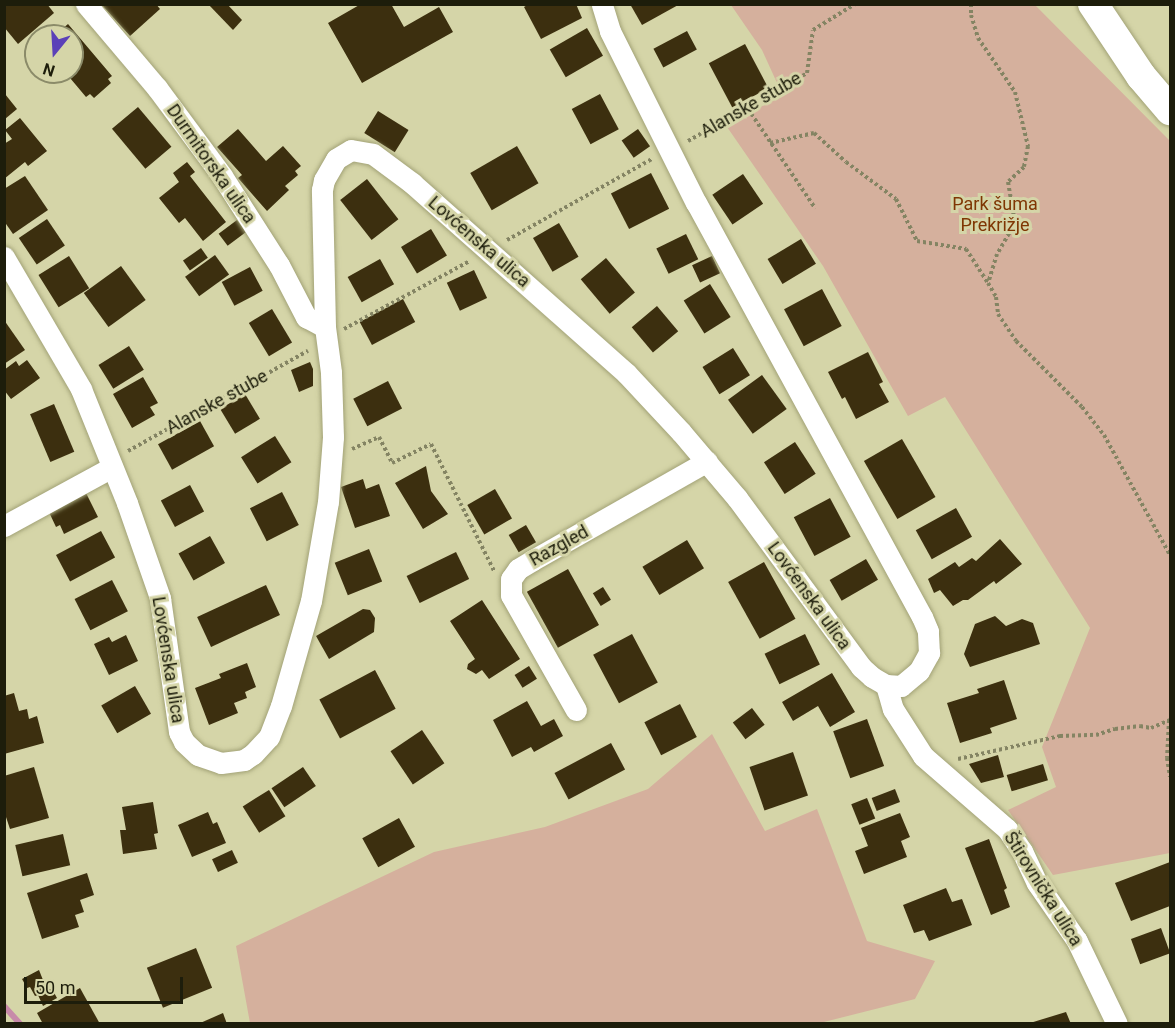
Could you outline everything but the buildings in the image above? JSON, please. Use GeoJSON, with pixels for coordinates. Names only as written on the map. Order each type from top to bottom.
{"type":"FeatureCollection","features":[{"type":"Feature","properties":{"kind":"main road"},"geometry":{"type":"LineString","coordinates":[[1093,4],[1141,76],[1170,110]]}},
{"type":"Feature","properties":{"kind":"street","name":"Durmitorska ulica"},"geometry":{"type":"LineString","coordinates":[[86,4],[157,88],[222,176],[279,264],[306,317],[326,335]]}},
{"type":"Feature","properties":{"kind":"street"},"geometry":{"type":"LineString","coordinates":[[602,4],[610,31],[696,203],[922,617],[930,642],[926,662],[901,686],[886,685]]}},
{"type":"Feature","properties":{"kind":"street","name":"Lovćenska ulica"},"geometry":{"type":"LineString","coordinates":[[4,257],[81,389],[118,460],[160,598],[179,732],[184,741],[198,755],[210,760],[232,763],[244,760],[262,747],[269,737],[281,706],[318,568],[328,502],[331,458],[331,372],[326,335],[324,180],[336,159],[351,150],[373,154],[412,183],[445,215],[526,281],[626,373],[707,461],[765,534],[861,667],[886,685]]}},
{"type":"Feature","properties":{"kind":"street"},"geometry":{"type":"LineString","coordinates":[[4,526],[118,460]]}},
{"type":"Feature","properties":{"kind":"street","name":"Razgled"},"geometry":{"type":"LineString","coordinates":[[576,710],[511,595],[511,579],[518,569],[707,461]]}},
{"type":"Feature","properties":{"kind":"street","name":"Štirovnička ulica"},"geometry":{"type":"LineString","coordinates":[[886,685],[893,709],[923,756],[1007,829],[1037,883],[1077,941],[1117,1023]]}},
{"type":"Feature","properties":{"kind":"path","name":"Alanske stube"},"geometry":{"type":"LineString","coordinates":[[687,141],[748,109],[807,73],[813,30],[855,4]]}},
{"type":"Feature","properties":{"kind":"path"},"geometry":{"type":"LineString","coordinates":[[971,4],[971,15],[978,38],[1015,92],[1028,146],[1024,167],[1008,182],[1015,223],[997,254],[988,283]]}},
{"type":"Feature","properties":{"kind":"path"},"geometry":{"type":"LineString","coordinates":[[748,109],[815,208]]}},
{"type":"Feature","properties":{"kind":"path"},"geometry":{"type":"LineString","coordinates":[[770,143],[814,133],[846,162],[896,199],[918,241],[966,249],[996,297],[998,314],[1016,341],[1082,407],[1104,435],[1170,555]]}},
{"type":"Feature","properties":{"kind":"path"},"geometry":{"type":"LineString","coordinates":[[506,241],[662,154]]}},
{"type":"Feature","properties":{"kind":"path","name":"Alanske stube"},"geometry":{"type":"LineString","coordinates":[[118,460],[326,335],[480,256]]}},
{"type":"Feature","properties":{"kind":"path"},"geometry":{"type":"LineString","coordinates":[[331,458],[379,437],[392,463],[431,444],[493,571],[511,579]]}},
{"type":"Feature","properties":{"kind":"path"},"geometry":{"type":"LineString","coordinates":[[935,767],[979,753],[1035,741],[1060,736],[1096,735],[1132,727],[1151,728],[1170,720],[1167,758],[1170,777]]}},
{"type":"Feature","properties":{"kind":"green space","name":"Park šuma Prekrižje"},"geometry":{"type":"Polygon","coordinates":[[[1034,4],[1170,141],[1170,853],[1053,875],[1008,810],[1056,787],[1042,747],[1090,628],[945,397],[908,416],[823,266],[725,124],[783,96],[762,50],[731,5],[1034,4]]]}},
{"type":"Feature","properties":{"kind":"green space"},"geometry":{"type":"Polygon","coordinates":[[[712,734],[765,831],[817,809],[867,941],[935,961],[915,999],[816,1024],[250,1023],[236,946],[434,852],[545,827],[648,789],[712,734]]]}},
{"type":"Feature","properties":{"kind":"waterway"},"geometry":{"type":"LineString","coordinates":[[4,1006],[20,1024]]}}]}
